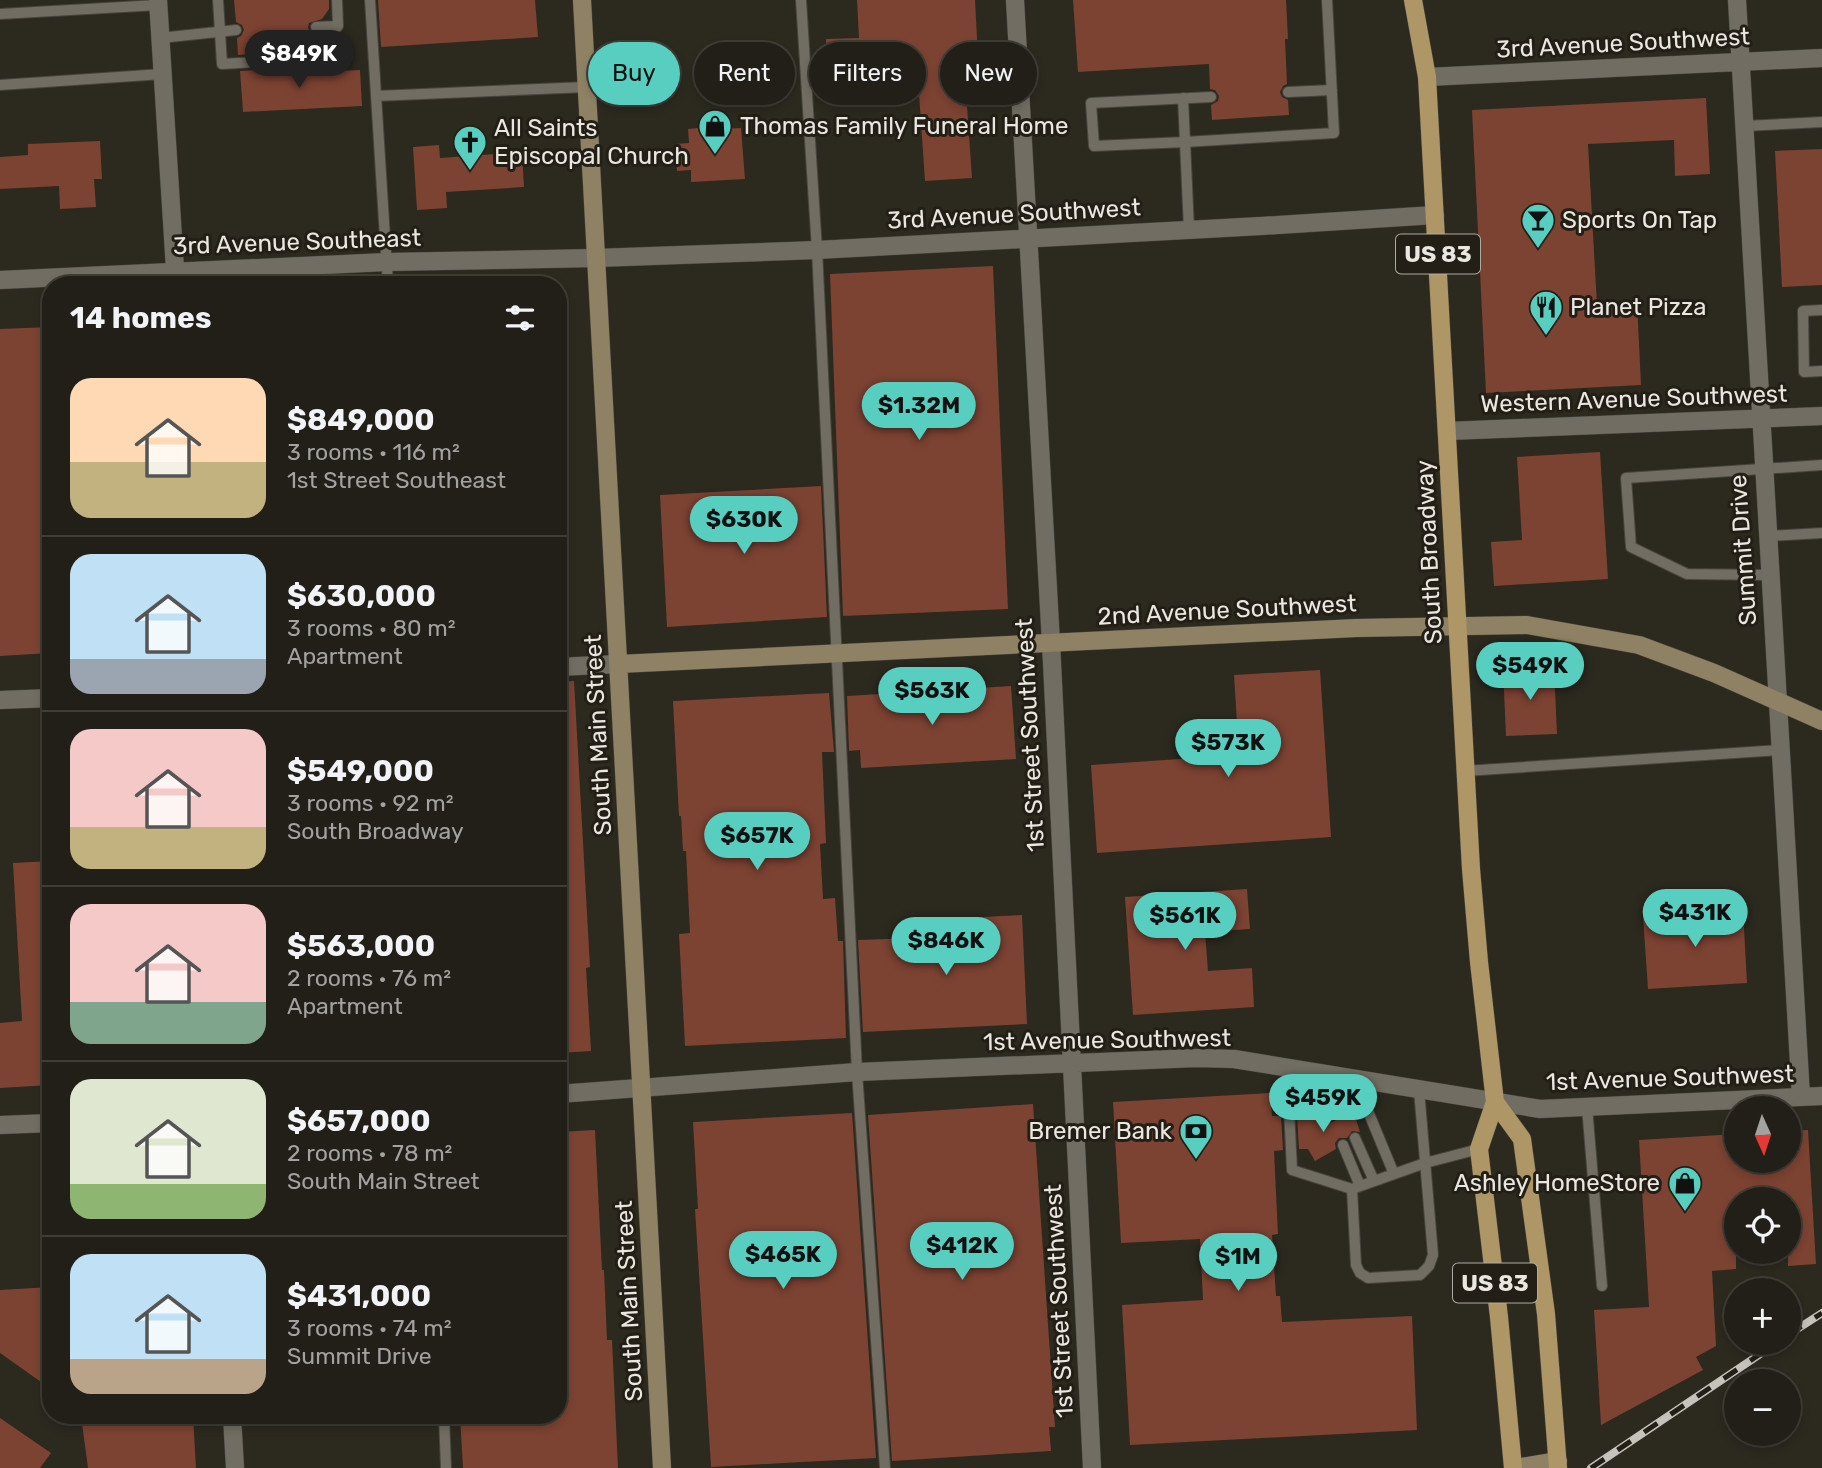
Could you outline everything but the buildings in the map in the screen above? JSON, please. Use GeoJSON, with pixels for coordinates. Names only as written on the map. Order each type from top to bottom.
{"type":"FeatureCollection","features":[{"type":"Feature","properties":{"kind":"main road","name":"South Broadway"},"geometry":{"type":"LineString","coordinates":[[1413,0],[1427,77],[1465,771],[1479,962],[1495,1102],[1479,1149],[1514,1468]]}},
{"type":"Feature","properties":{"kind":"main road","name":"South Broadway"},"geometry":{"type":"LineString","coordinates":[[1495,1102],[1522,1139],[1545,1302],[1558,1465]]}},
{"type":"Feature","properties":{"kind":"street","name":"South Main Street"},"geometry":{"type":"LineString","coordinates":[[582,0],[662,1468]]}},
{"type":"Feature","properties":{"kind":"street","name":"1st Street Southwest"},"geometry":{"type":"LineString","coordinates":[[1015,0],[1051,643],[1092,1468]]}},
{"type":"Feature","properties":{"kind":"street","name":"Summit Drive"},"geometry":{"type":"LineString","coordinates":[[1737,0],[1801,1096]]}},
{"type":"Feature","properties":{"kind":"street"},"geometry":{"type":"LineString","coordinates":[[158,2],[176,276]]}},
{"type":"Feature","properties":{"kind":"street","name":"3rd Avenue Southwest"},"geometry":{"type":"LineString","coordinates":[[1427,77],[1822,58]]}},
{"type":"Feature","properties":{"kind":"street","name":"3rd Avenue Southwest"},"geometry":{"type":"LineString","coordinates":[[596,258],[817,250],[1435,215]]}},
{"type":"Feature","properties":{"kind":"street","name":"3rd Avenue Southeast"},"geometry":{"type":"LineString","coordinates":[[202,276],[387,262],[596,258]]}},
{"type":"Feature","properties":{"kind":"street","name":"3rd Avenue Southeast"},"geometry":{"type":"LineString","coordinates":[[0,280],[42,280]]}},
{"type":"Feature","properties":{"kind":"street","name":"Western Avenue Southwest"},"geometry":{"type":"LineString","coordinates":[[1448,431],[1822,416]]}},
{"type":"Feature","properties":{"kind":"street","name":"2nd Avenue Southwest"},"geometry":{"type":"LineString","coordinates":[[618,664],[1356,628],[1527,625],[1639,645],[1714,673],[1822,721]]}},
{"type":"Feature","properties":{"kind":"street"},"geometry":{"type":"LineString","coordinates":[[567,667],[618,664]]}},
{"type":"Feature","properties":{"kind":"street"},"geometry":{"type":"LineString","coordinates":[[0,700],[42,698]]}},
{"type":"Feature","properties":{"kind":"street","name":"1st Avenue Southwest"},"geometry":{"type":"LineString","coordinates":[[567,1093],[857,1072],[1196,1058],[1234,1059],[1540,1109],[1724,1101]]}},
{"type":"Feature","properties":{"kind":"street","name":"1st Avenue Southwest"},"geometry":{"type":"LineString","coordinates":[[1801,1097],[1822,1096]]}},
{"type":"Feature","properties":{"kind":"street"},"geometry":{"type":"LineString","coordinates":[[0,1125],[42,1123]]}},
{"type":"Feature","properties":{"kind":"street"},"geometry":{"type":"LineString","coordinates":[[232,1424],[235,1468]]}},
{"type":"Feature","properties":{"kind":"street"},"geometry":{"type":"LineString","coordinates":[[1514,1468],[1558,1465]]}},
{"type":"Feature","properties":{"kind":"lane"},"geometry":{"type":"LineString","coordinates":[[218,0],[222,64],[306,59],[338,26],[337,0]]}},
{"type":"Feature","properties":{"kind":"lane"},"geometry":{"type":"LineString","coordinates":[[370,0],[388,276]]}},
{"type":"Feature","properties":{"kind":"lane"},"geometry":{"type":"LineString","coordinates":[[801,0],[817,250],[857,1072],[886,1468]]}},
{"type":"Feature","properties":{"kind":"lane"},"geometry":{"type":"LineString","coordinates":[[1211,97],[1091,103],[1094,146],[1334,133],[1327,0]]}},
{"type":"Feature","properties":{"kind":"lane"},"geometry":{"type":"LineString","coordinates":[[0,15],[158,2]]}},
{"type":"Feature","properties":{"kind":"lane"},"geometry":{"type":"LineString","coordinates":[[316,27],[338,26]]}},
{"type":"Feature","properties":{"kind":"lane"},"geometry":{"type":"LineString","coordinates":[[160,38],[236,30]]}},
{"type":"Feature","properties":{"kind":"lane"},"geometry":{"type":"LineString","coordinates":[[0,85],[163,74]]}},
{"type":"Feature","properties":{"kind":"lane"},"geometry":{"type":"LineString","coordinates":[[376,96],[587,87]]}},
{"type":"Feature","properties":{"kind":"lane"},"geometry":{"type":"LineString","coordinates":[[1288,92],[1332,90]]}},
{"type":"Feature","properties":{"kind":"lane"},"geometry":{"type":"LineString","coordinates":[[1183,99],[1189,229]]}},
{"type":"Feature","properties":{"kind":"lane"},"geometry":{"type":"LineString","coordinates":[[1744,126],[1822,122]]}},
{"type":"Feature","properties":{"kind":"lane"},"geometry":{"type":"LineString","coordinates":[[1822,310],[1803,311],[1804,372],[1822,371]]}},
{"type":"Feature","properties":{"kind":"lane"},"geometry":{"type":"LineString","coordinates":[[1769,575],[1687,574],[1631,547],[1626,478],[1822,465]]}},
{"type":"Feature","properties":{"kind":"lane"},"geometry":{"type":"LineString","coordinates":[[1767,536],[1822,533]]}},
{"type":"Feature","properties":{"kind":"lane"},"geometry":{"type":"LineString","coordinates":[[1465,771],[1780,750]]}},
{"type":"Feature","properties":{"kind":"lane"},"geometry":{"type":"LineString","coordinates":[[1287,1068],[1292,1170],[1356,1188],[1425,1163],[1479,1149]]}},
{"type":"Feature","properties":{"kind":"lane"},"geometry":{"type":"LineString","coordinates":[[1328,1075],[1335,1097],[1346,1112]]}},
{"type":"Feature","properties":{"kind":"lane"},"geometry":{"type":"LineString","coordinates":[[1362,1080],[1365,1104],[1394,1174]]}},
{"type":"Feature","properties":{"kind":"lane"},"geometry":{"type":"LineString","coordinates":[[1343,1145],[1356,1188],[1356,1265],[1360,1273],[1368,1278],[1420,1275],[1429,1266],[1433,1255],[1419,1090]]}},
{"type":"Feature","properties":{"kind":"lane"},"geometry":{"type":"LineString","coordinates":[[1330,1115],[1335,1097]]}},
{"type":"Feature","properties":{"kind":"lane"},"geometry":{"type":"LineString","coordinates":[[1587,1107],[1602,1286]]}},
{"type":"Feature","properties":{"kind":"lane"},"geometry":{"type":"LineString","coordinates":[[1355,1138],[1374,1181]]}},
{"type":"Feature","properties":{"kind":"lane"},"geometry":{"type":"LineString","coordinates":[[444,1424],[446,1468]]}},
{"type":"Feature","properties":{"kind":"railway"},"geometry":{"type":"LineString","coordinates":[[1801,1327],[1822,1313]]}},
{"type":"Feature","properties":{"kind":"railway"},"geometry":{"type":"LineString","coordinates":[[1591,1468],[1759,1355]]}},
{"type":"Feature","properties":{"kind":"place","name":"Thomas Family Funeral Home"},"geometry":{"type":"Point","coordinates":[715,156]}},
{"type":"Feature","properties":{"kind":"place","name":"All Saints Episcopal Church"},"geometry":{"type":"Point","coordinates":[470,172]}},
{"type":"Feature","properties":{"kind":"place","name":"Sports On Tap"},"geometry":{"type":"Point","coordinates":[1538,250]}},
{"type":"Feature","properties":{"kind":"place","name":"Planet Pizza"},"geometry":{"type":"Point","coordinates":[1546,337]}},
{"type":"Feature","properties":{"kind":"place","name":"Bremer Bank"},"geometry":{"type":"Point","coordinates":[1196,1161]}},
{"type":"Feature","properties":{"kind":"place","name":"Ashley HomeStore"},"geometry":{"type":"Point","coordinates":[1685,1213]}}]}
